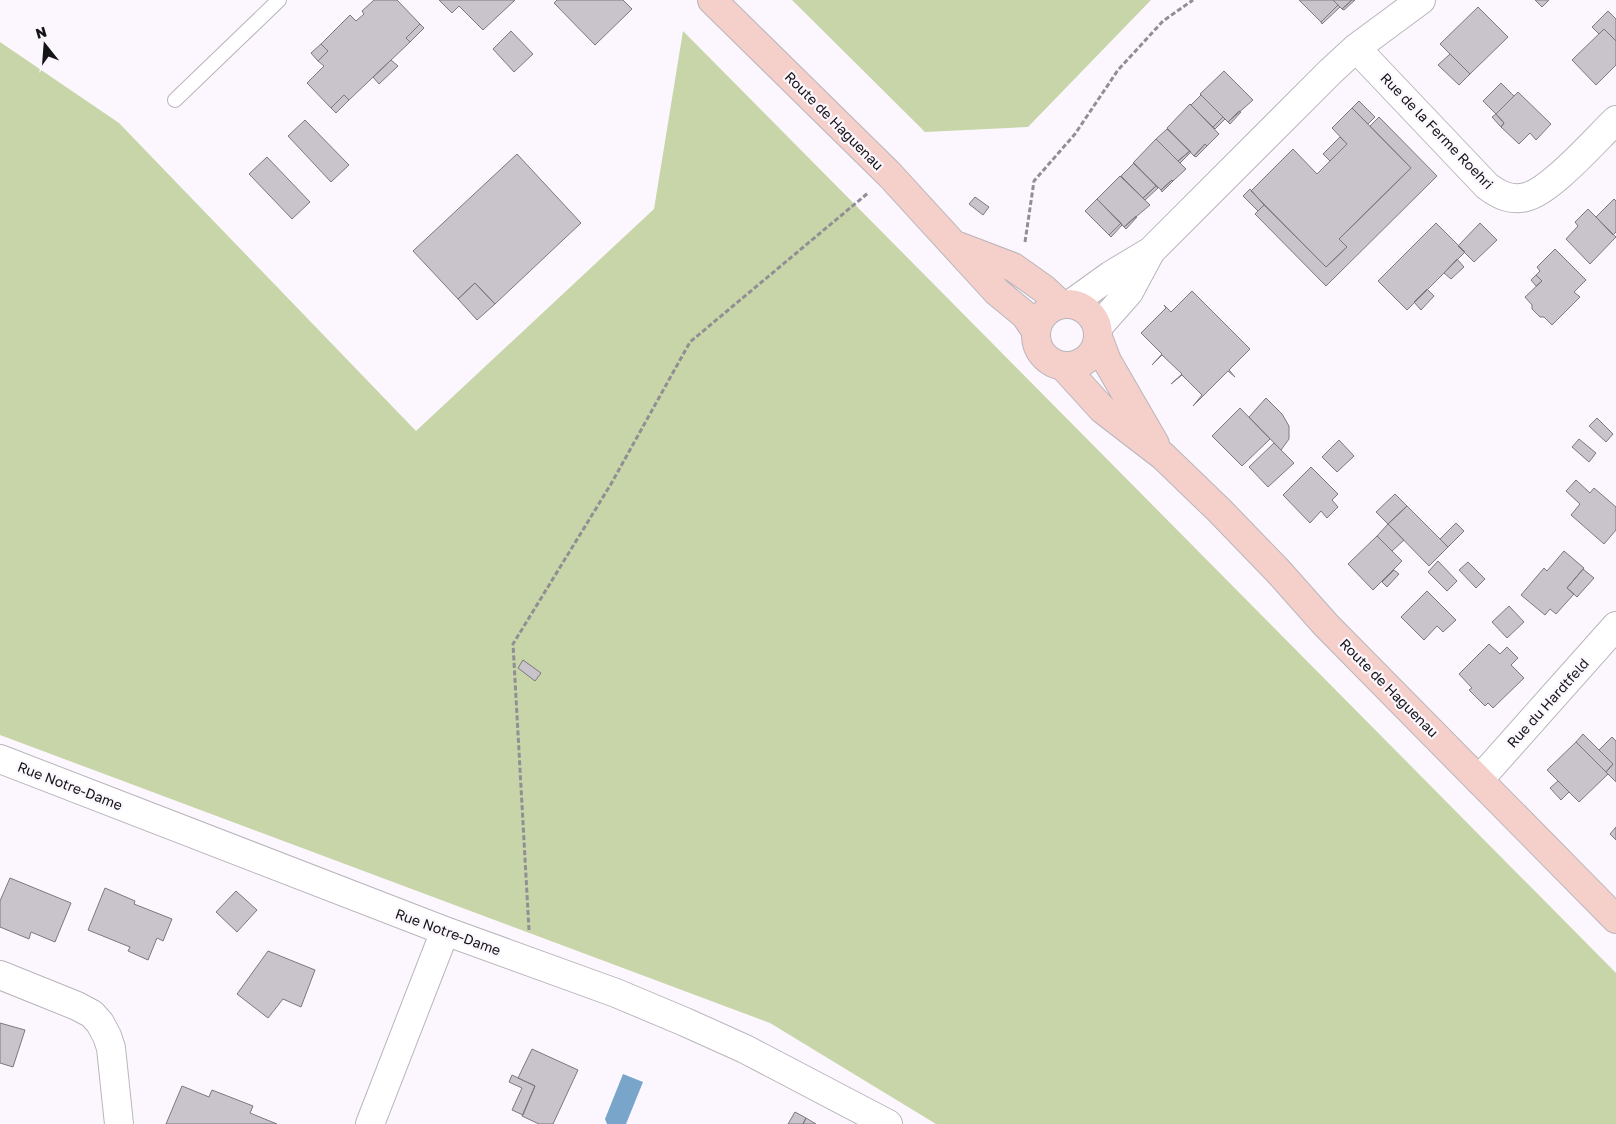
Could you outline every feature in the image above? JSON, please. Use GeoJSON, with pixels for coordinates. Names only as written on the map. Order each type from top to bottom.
{"type":"FeatureCollection","features":[{"type":"Feature","properties":{"kind":"street","name":"Route de Haguenau"},"geometry":{"type":"LineString","coordinates":[[712,0],[890,175],[997,292],[1025,315],[1036,331]]}},
{"type":"Feature","properties":{"kind":"street"},"geometry":{"type":"LineString","coordinates":[[1151,251],[1129,292],[1099,333],[1095,351],[1086,360],[1075,366],[1063,366],[1051,362],[1042,354],[1036,343],[1036,331],[1040,319],[1048,310],[1066,304],[1111,274],[1151,251],[1331,71],[1356,48],[1421,0]]}},
{"type":"Feature","properties":{"kind":"street","name":"Rue de la Ferme Roehri"},"geometry":{"type":"LineString","coordinates":[[1356,48],[1487,186],[1504,196],[1526,198],[1539,193],[1616,120]]}},
{"type":"Feature","properties":{"kind":"street","name":"Route de Haguenau"},"geometry":{"type":"LineString","coordinates":[[953,244],[1013,267],[1066,304]]}},
{"type":"Feature","properties":{"kind":"street"},"geometry":{"type":"LineString","coordinates":[[1066,304],[1084,308],[1093,316],[1099,333]]}},
{"type":"Feature","properties":{"kind":"street","name":"Route de Haguenau"},"geometry":{"type":"LineString","coordinates":[[1099,333],[1107,361],[1163,456]]}},
{"type":"Feature","properties":{"kind":"street","name":"Route de Haguenau"},"geometry":{"type":"LineString","coordinates":[[1063,366],[1102,409],[1163,456],[1220,511],[1339,638],[1616,919]]}},
{"type":"Feature","properties":{"kind":"street","name":"Rue du Hardtfeld"},"geometry":{"type":"LineString","coordinates":[[1479,780],[1616,626]]}},
{"type":"Feature","properties":{"kind":"street","name":"Rue Notre-Dame"},"geometry":{"type":"LineString","coordinates":[[0,758],[693,1025],[753,1053],[888,1124]]}},
{"type":"Feature","properties":{"kind":"street"},"geometry":{"type":"LineString","coordinates":[[370,1124],[445,931]]}},
{"type":"Feature","properties":{"kind":"street"},"geometry":{"type":"LineString","coordinates":[[0,975],[77,1006],[92,1014],[100,1023],[111,1048],[119,1124]]}},
{"type":"Feature","properties":{"kind":"lane"},"geometry":{"type":"LineString","coordinates":[[175,100],[279,0]]}},
{"type":"Feature","properties":{"kind":"path"},"geometry":{"type":"LineString","coordinates":[[1013,267],[1025,244],[1034,181],[1075,134],[1118,70],[1163,21],[1193,0]]}},
{"type":"Feature","properties":{"kind":"path"},"geometry":{"type":"LineString","coordinates":[[515,956],[530,947],[513,644],[611,484],[690,342],[890,175]]}},
{"type":"Feature","properties":{"kind":"green space"},"geometry":{"type":"Polygon","coordinates":[[[792,0],[1151,0],[1028,127],[925,132],[792,0]]]}},
{"type":"Feature","properties":{"kind":"green space"},"geometry":{"type":"Polygon","coordinates":[[[683,31],[1616,973],[1616,1124],[936,1124],[770,1023],[0,735],[0,42],[119,123],[416,431],[654,209],[683,31]]]}},
{"type":"Feature","properties":{"kind":"water"},"geometry":{"type":"Polygon","coordinates":[[[623,1074],[643,1082],[626,1124],[607,1124],[605,1119],[623,1074]]]}},
{"type":"Feature","properties":{"kind":"building"},"geometry":{"type":"Polygon","coordinates":[[[374,0],[397,0],[420,24],[406,38],[410,42],[349,100],[344,95],[331,108],[307,83],[324,66],[318,61],[328,51],[321,44],[350,15],[356,21],[364,14],[362,11],[374,0]]]}},
{"type":"Feature","properties":{"kind":"building"},"geometry":{"type":"Polygon","coordinates":[[[439,0],[515,0],[483,30],[459,6],[452,13],[439,0]]]}},
{"type":"Feature","properties":{"kind":"building"},"geometry":{"type":"Polygon","coordinates":[[[557,0],[623,0],[632,9],[595,45],[554,3],[557,0]]]}},
{"type":"Feature","properties":{"kind":"building"},"geometry":{"type":"Polygon","coordinates":[[[1299,0],[1333,0],[1338,5],[1321,22],[1299,0]]]}},
{"type":"Feature","properties":{"kind":"building"},"geometry":{"type":"Polygon","coordinates":[[[1333,0],[1352,0],[1342,9],[1333,0]]]}},
{"type":"Feature","properties":{"kind":"building"},"geometry":{"type":"Polygon","coordinates":[[[1352,0],[1355,0],[1344,10],[1342,9],[1352,0]]]}},
{"type":"Feature","properties":{"kind":"building"},"geometry":{"type":"Polygon","coordinates":[[[1535,0],[1549,0],[1542,7],[1535,0]]]}},
{"type":"Feature","properties":{"kind":"building"},"geometry":{"type":"Polygon","coordinates":[[[1338,5],[1340,7],[1322,24],[1321,22],[1338,5]]]}},
{"type":"Feature","properties":{"kind":"building"},"geometry":{"type":"Polygon","coordinates":[[[1478,7],[1508,37],[1470,74],[1440,44],[1478,7]]]}},
{"type":"Feature","properties":{"kind":"building"},"geometry":{"type":"Polygon","coordinates":[[[1608,11],[1616,19],[1616,41],[1604,29],[1599,34],[1592,27],[1608,11]]]}},
{"type":"Feature","properties":{"kind":"building"},"geometry":{"type":"Polygon","coordinates":[[[420,24],[424,28],[410,42],[406,38],[420,24]]]}},
{"type":"Feature","properties":{"kind":"building"},"geometry":{"type":"Polygon","coordinates":[[[1604,29],[1616,41],[1616,65],[1596,85],[1572,60],[1604,29]]]}},
{"type":"Feature","properties":{"kind":"building"},"geometry":{"type":"Polygon","coordinates":[[[511,31],[533,54],[514,72],[493,49],[511,31]]]}},
{"type":"Feature","properties":{"kind":"building"},"geometry":{"type":"Polygon","coordinates":[[[321,44],[328,51],[318,61],[311,53],[321,44]]]}},
{"type":"Feature","properties":{"kind":"building"},"geometry":{"type":"Polygon","coordinates":[[[1450,54],[1470,74],[1459,85],[1438,65],[1450,54]]]}},
{"type":"Feature","properties":{"kind":"building"},"geometry":{"type":"Polygon","coordinates":[[[391,60],[398,66],[379,84],[373,77],[391,60]]]}},
{"type":"Feature","properties":{"kind":"building"},"geometry":{"type":"Polygon","coordinates":[[[1224,71],[1253,100],[1228,122],[1200,94],[1224,71]]]}},
{"type":"Feature","properties":{"kind":"building"},"geometry":{"type":"Polygon","coordinates":[[[1501,83],[1514,96],[1496,114],[1483,101],[1501,83]]]}},
{"type":"Feature","properties":{"kind":"building"},"geometry":{"type":"Polygon","coordinates":[[[1518,92],[1551,124],[1536,140],[1530,133],[1519,144],[1501,127],[1504,123],[1496,114],[1518,92]]]}},
{"type":"Feature","properties":{"kind":"building"},"geometry":{"type":"Polygon","coordinates":[[[344,95],[349,100],[336,113],[331,108],[344,95]]]}},
{"type":"Feature","properties":{"kind":"building"},"geometry":{"type":"Polygon","coordinates":[[[1201,95],[1223,117],[1213,127],[1191,105],[1201,95]]]}},
{"type":"Feature","properties":{"kind":"building"},"geometry":{"type":"Polygon","coordinates":[[[1359,101],[1375,117],[1368,124],[1352,108],[1359,101]]]}},
{"type":"Feature","properties":{"kind":"building"},"geometry":{"type":"Polygon","coordinates":[[[1190,104],[1219,134],[1207,146],[1205,144],[1194,156],[1167,128],[1190,104]]]}},
{"type":"Feature","properties":{"kind":"building"},"geometry":{"type":"Polygon","coordinates":[[[1352,108],[1411,168],[1339,239],[1347,247],[1326,267],[1251,191],[1293,149],[1317,174],[1347,144],[1332,128],[1352,108]]]}},
{"type":"Feature","properties":{"kind":"building"},"geometry":{"type":"Polygon","coordinates":[[[1239,111],[1241,112],[1230,124],[1228,122],[1239,111]]]}},
{"type":"Feature","properties":{"kind":"building"},"geometry":{"type":"Polygon","coordinates":[[[1496,114],[1504,123],[1501,127],[1492,117],[1496,114]]]}},
{"type":"Feature","properties":{"kind":"building"},"geometry":{"type":"Polygon","coordinates":[[[1223,117],[1225,119],[1215,129],[1213,127],[1223,117]]]}},
{"type":"Feature","properties":{"kind":"building"},"geometry":{"type":"Polygon","coordinates":[[[1379,117],[1437,176],[1326,286],[1255,214],[1264,205],[1326,267],[1347,247],[1339,239],[1411,168],[1370,126],[1379,117]]]}},
{"type":"Feature","properties":{"kind":"building"},"geometry":{"type":"Polygon","coordinates":[[[305,120],[349,165],[331,182],[288,136],[305,120]]]}},
{"type":"Feature","properties":{"kind":"building"},"geometry":{"type":"Polygon","coordinates":[[[1167,129],[1190,151],[1178,161],[1156,139],[1167,129]]]}},
{"type":"Feature","properties":{"kind":"building"},"geometry":{"type":"Polygon","coordinates":[[[1340,137],[1347,144],[1330,161],[1323,154],[1340,137]]]}},
{"type":"Feature","properties":{"kind":"building"},"geometry":{"type":"Polygon","coordinates":[[[1156,139],[1186,169],[1161,190],[1133,163],[1156,139]]]}},
{"type":"Feature","properties":{"kind":"building"},"geometry":{"type":"Polygon","coordinates":[[[1205,144],[1207,146],[1196,157],[1194,156],[1205,144]]]}},
{"type":"Feature","properties":{"kind":"building"},"geometry":{"type":"Polygon","coordinates":[[[1190,151],[1180,163],[1178,161],[1190,151]]]}},
{"type":"Feature","properties":{"kind":"building"},"geometry":{"type":"Polygon","coordinates":[[[517,154],[581,223],[495,304],[475,283],[458,299],[413,251],[517,154]]]}},
{"type":"Feature","properties":{"kind":"building"},"geometry":{"type":"Polygon","coordinates":[[[267,157],[310,202],[292,219],[249,174],[267,157]]]}},
{"type":"Feature","properties":{"kind":"building"},"geometry":{"type":"Polygon","coordinates":[[[1134,163],[1156,186],[1143,198],[1121,176],[1134,163]]]}},
{"type":"Feature","properties":{"kind":"building"},"geometry":{"type":"Polygon","coordinates":[[[1120,176],[1150,205],[1124,227],[1097,199],[1120,176]]]}},
{"type":"Feature","properties":{"kind":"building"},"geometry":{"type":"Polygon","coordinates":[[[1173,181],[1162,192],[1161,190],[1173,181]]]}},
{"type":"Feature","properties":{"kind":"building"},"geometry":{"type":"Polygon","coordinates":[[[1156,186],[1158,188],[1145,200],[1143,198],[1156,186]]]}},
{"type":"Feature","properties":{"kind":"building"},"geometry":{"type":"Polygon","coordinates":[[[1250,189],[1264,205],[1258,211],[1243,196],[1250,189]]]}},
{"type":"Feature","properties":{"kind":"building"},"geometry":{"type":"Polygon","coordinates":[[[975,197],[989,207],[983,215],[969,204],[975,197]]]}},
{"type":"Feature","properties":{"kind":"building"},"geometry":{"type":"Polygon","coordinates":[[[1097,199],[1121,223],[1109,235],[1085,211],[1097,199]]]}},
{"type":"Feature","properties":{"kind":"building"},"geometry":{"type":"Polygon","coordinates":[[[1614,199],[1616,201],[1616,232],[1613,235],[1596,217],[1614,199]]]}},
{"type":"Feature","properties":{"kind":"building"},"geometry":{"type":"Polygon","coordinates":[[[1588,209],[1616,237],[1590,264],[1566,239],[1578,226],[1575,222],[1588,209]]]}},
{"type":"Feature","properties":{"kind":"building"},"geometry":{"type":"Polygon","coordinates":[[[1137,217],[1126,229],[1124,227],[1137,217]]]}},
{"type":"Feature","properties":{"kind":"building"},"geometry":{"type":"Polygon","coordinates":[[[1121,223],[1122,225],[1111,237],[1109,235],[1121,223]]]}},
{"type":"Feature","properties":{"kind":"building"},"geometry":{"type":"Polygon","coordinates":[[[1436,223],[1465,252],[1407,310],[1378,281],[1436,223]]]}},
{"type":"Feature","properties":{"kind":"building"},"geometry":{"type":"Polygon","coordinates":[[[1480,223],[1497,240],[1474,262],[1458,246],[1480,223]]]}},
{"type":"Feature","properties":{"kind":"building"},"geometry":{"type":"Polygon","coordinates":[[[1555,249],[1586,280],[1574,292],[1580,297],[1552,325],[1532,309],[1532,305],[1525,297],[1542,281],[1536,275],[1540,271],[1537,267],[1555,249]]]}},
{"type":"Feature","properties":{"kind":"building"},"geometry":{"type":"Polygon","coordinates":[[[1457,259],[1464,267],[1451,279],[1444,273],[1457,259]]]}},
{"type":"Feature","properties":{"kind":"building"},"geometry":{"type":"Polygon","coordinates":[[[1536,275],[1542,281],[1536,286],[1531,280],[1536,275]]]}},
{"type":"Feature","properties":{"kind":"building"},"geometry":{"type":"Polygon","coordinates":[[[475,283],[495,304],[477,320],[458,299],[475,283]]]}},
{"type":"Feature","properties":{"kind":"building"},"geometry":{"type":"Polygon","coordinates":[[[1427,289],[1434,296],[1421,310],[1414,302],[1427,289]]]}},
{"type":"Feature","properties":{"kind":"building"},"geometry":{"type":"Polygon","coordinates":[[[1192,291],[1250,349],[1229,370],[1235,377],[1228,371],[1193,406],[1202,395],[1182,375],[1171,384],[1182,374],[1162,355],[1152,365],[1162,354],[1141,333],[1166,308],[1164,305],[1171,312],[1192,291]]]}},
{"type":"Feature","properties":{"kind":"building"},"geometry":{"type":"Polygon","coordinates":[[[1266,398],[1282,414],[1289,426],[1289,439],[1281,450],[1249,417],[1266,398]]]}},
{"type":"Feature","properties":{"kind":"building"},"geometry":{"type":"Polygon","coordinates":[[[1240,408],[1270,439],[1242,466],[1212,436],[1240,408]]]}},
{"type":"Feature","properties":{"kind":"building"},"geometry":{"type":"Polygon","coordinates":[[[1597,418],[1613,434],[1606,442],[1589,426],[1597,418]]]}},
{"type":"Feature","properties":{"kind":"building"},"geometry":{"type":"Polygon","coordinates":[[[1579,439],[1596,453],[1589,462],[1572,447],[1579,439]]]}},
{"type":"Feature","properties":{"kind":"building"},"geometry":{"type":"Polygon","coordinates":[[[1339,440],[1354,456],[1337,472],[1322,457],[1339,440]]]}},
{"type":"Feature","properties":{"kind":"building"},"geometry":{"type":"Polygon","coordinates":[[[1274,443],[1294,463],[1268,487],[1249,467],[1274,443]]]}},
{"type":"Feature","properties":{"kind":"building"},"geometry":{"type":"Polygon","coordinates":[[[1311,467],[1338,494],[1332,500],[1338,507],[1327,518],[1321,511],[1310,523],[1283,495],[1311,467]]]}},
{"type":"Feature","properties":{"kind":"building"},"geometry":{"type":"Polygon","coordinates":[[[1576,480],[1590,493],[1594,488],[1616,507],[1616,530],[1604,544],[1571,515],[1580,504],[1566,491],[1576,480]]]}},
{"type":"Feature","properties":{"kind":"building"},"geometry":{"type":"Polygon","coordinates":[[[1395,494],[1407,506],[1388,524],[1376,512],[1395,494]]]}},
{"type":"Feature","properties":{"kind":"building"},"geometry":{"type":"Polygon","coordinates":[[[1407,506],[1448,547],[1429,566],[1388,524],[1407,506]]]}},
{"type":"Feature","properties":{"kind":"building"},"geometry":{"type":"Polygon","coordinates":[[[1456,523],[1464,531],[1448,547],[1440,539],[1456,523]]]}},
{"type":"Feature","properties":{"kind":"building"},"geometry":{"type":"Polygon","coordinates":[[[1388,524],[1404,540],[1392,551],[1377,536],[1388,524]]]}},
{"type":"Feature","properties":{"kind":"building"},"geometry":{"type":"Polygon","coordinates":[[[1377,536],[1402,561],[1373,590],[1348,564],[1377,536]]]}},
{"type":"Feature","properties":{"kind":"building"},"geometry":{"type":"Polygon","coordinates":[[[1564,551],[1584,568],[1567,588],[1574,594],[1556,614],[1550,609],[1545,615],[1521,595],[1544,568],[1547,571],[1564,551]]]}},
{"type":"Feature","properties":{"kind":"building"},"geometry":{"type":"Polygon","coordinates":[[[1438,561],[1457,581],[1447,591],[1428,572],[1438,561]]]}},
{"type":"Feature","properties":{"kind":"building"},"geometry":{"type":"Polygon","coordinates":[[[1468,562],[1485,579],[1476,588],[1459,570],[1468,562]]]}},
{"type":"Feature","properties":{"kind":"building"},"geometry":{"type":"Polygon","coordinates":[[[1583,569],[1594,578],[1577,597],[1567,588],[1583,569]]]}},
{"type":"Feature","properties":{"kind":"building"},"geometry":{"type":"Polygon","coordinates":[[[1394,570],[1399,574],[1387,587],[1382,582],[1394,570]]]}},
{"type":"Feature","properties":{"kind":"building"},"geometry":{"type":"Polygon","coordinates":[[[1427,591],[1456,620],[1443,632],[1437,626],[1424,640],[1401,617],[1427,591]]]}},
{"type":"Feature","properties":{"kind":"building"},"geometry":{"type":"Polygon","coordinates":[[[1509,606],[1524,622],[1507,638],[1492,622],[1509,606]]]}},
{"type":"Feature","properties":{"kind":"building"},"geometry":{"type":"Polygon","coordinates":[[[1489,644],[1500,654],[1507,647],[1518,658],[1511,665],[1524,678],[1493,708],[1488,703],[1485,706],[1469,690],[1472,688],[1459,674],[1489,644]]]}},
{"type":"Feature","properties":{"kind":"building"},"geometry":{"type":"Polygon","coordinates":[[[523,660],[541,673],[535,681],[518,668],[523,660]]]}},
{"type":"Feature","properties":{"kind":"building"},"geometry":{"type":"Polygon","coordinates":[[[1583,734],[1613,764],[1606,772],[1576,742],[1583,734]]]}},
{"type":"Feature","properties":{"kind":"building"},"geometry":{"type":"Polygon","coordinates":[[[1612,737],[1616,741],[1616,782],[1606,772],[1613,764],[1599,750],[1612,737]]]}},
{"type":"Feature","properties":{"kind":"building"},"geometry":{"type":"Polygon","coordinates":[[[1576,742],[1608,774],[1579,802],[1547,770],[1576,742]]]}},
{"type":"Feature","properties":{"kind":"building"},"geometry":{"type":"Polygon","coordinates":[[[1558,781],[1569,792],[1561,800],[1550,788],[1558,781]]]}},
{"type":"Feature","properties":{"kind":"building"},"geometry":{"type":"Polygon","coordinates":[[[1616,827],[1616,840],[1610,834],[1616,827]]]}},
{"type":"Feature","properties":{"kind":"building"},"geometry":{"type":"Polygon","coordinates":[[[10,878],[71,903],[55,942],[31,932],[29,939],[0,927],[0,901],[10,878]]]}},
{"type":"Feature","properties":{"kind":"building"},"geometry":{"type":"Polygon","coordinates":[[[105,888],[135,901],[134,904],[172,919],[163,941],[157,938],[148,960],[128,951],[130,947],[88,930],[105,888]]]}},
{"type":"Feature","properties":{"kind":"building"},"geometry":{"type":"Polygon","coordinates":[[[236,891],[257,910],[237,932],[216,912],[236,891]]]}},
{"type":"Feature","properties":{"kind":"building"},"geometry":{"type":"Polygon","coordinates":[[[268,951],[315,970],[301,1007],[283,999],[268,1018],[237,994],[268,951]]]}},
{"type":"Feature","properties":{"kind":"building"},"geometry":{"type":"Polygon","coordinates":[[[0,1023],[25,1030],[13,1067],[0,1063],[0,1023]]]}},
{"type":"Feature","properties":{"kind":"building"},"geometry":{"type":"Polygon","coordinates":[[[532,1049],[578,1070],[553,1124],[539,1124],[522,1116],[535,1086],[518,1078],[532,1049]]]}},
{"type":"Feature","properties":{"kind":"building"},"geometry":{"type":"Polygon","coordinates":[[[512,1075],[535,1086],[523,1115],[512,1110],[522,1088],[509,1082],[512,1075]]]}},
{"type":"Feature","properties":{"kind":"building"},"geometry":{"type":"Polygon","coordinates":[[[182,1086],[209,1097],[212,1090],[253,1106],[250,1113],[277,1124],[166,1124],[182,1086]]]}},
{"type":"Feature","properties":{"kind":"building"},"geometry":{"type":"Polygon","coordinates":[[[795,1112],[806,1118],[803,1124],[788,1124],[795,1112]]]}},
{"type":"Feature","properties":{"kind":"building"},"geometry":{"type":"Polygon","coordinates":[[[806,1118],[816,1124],[803,1124],[806,1118]]]}}]}
